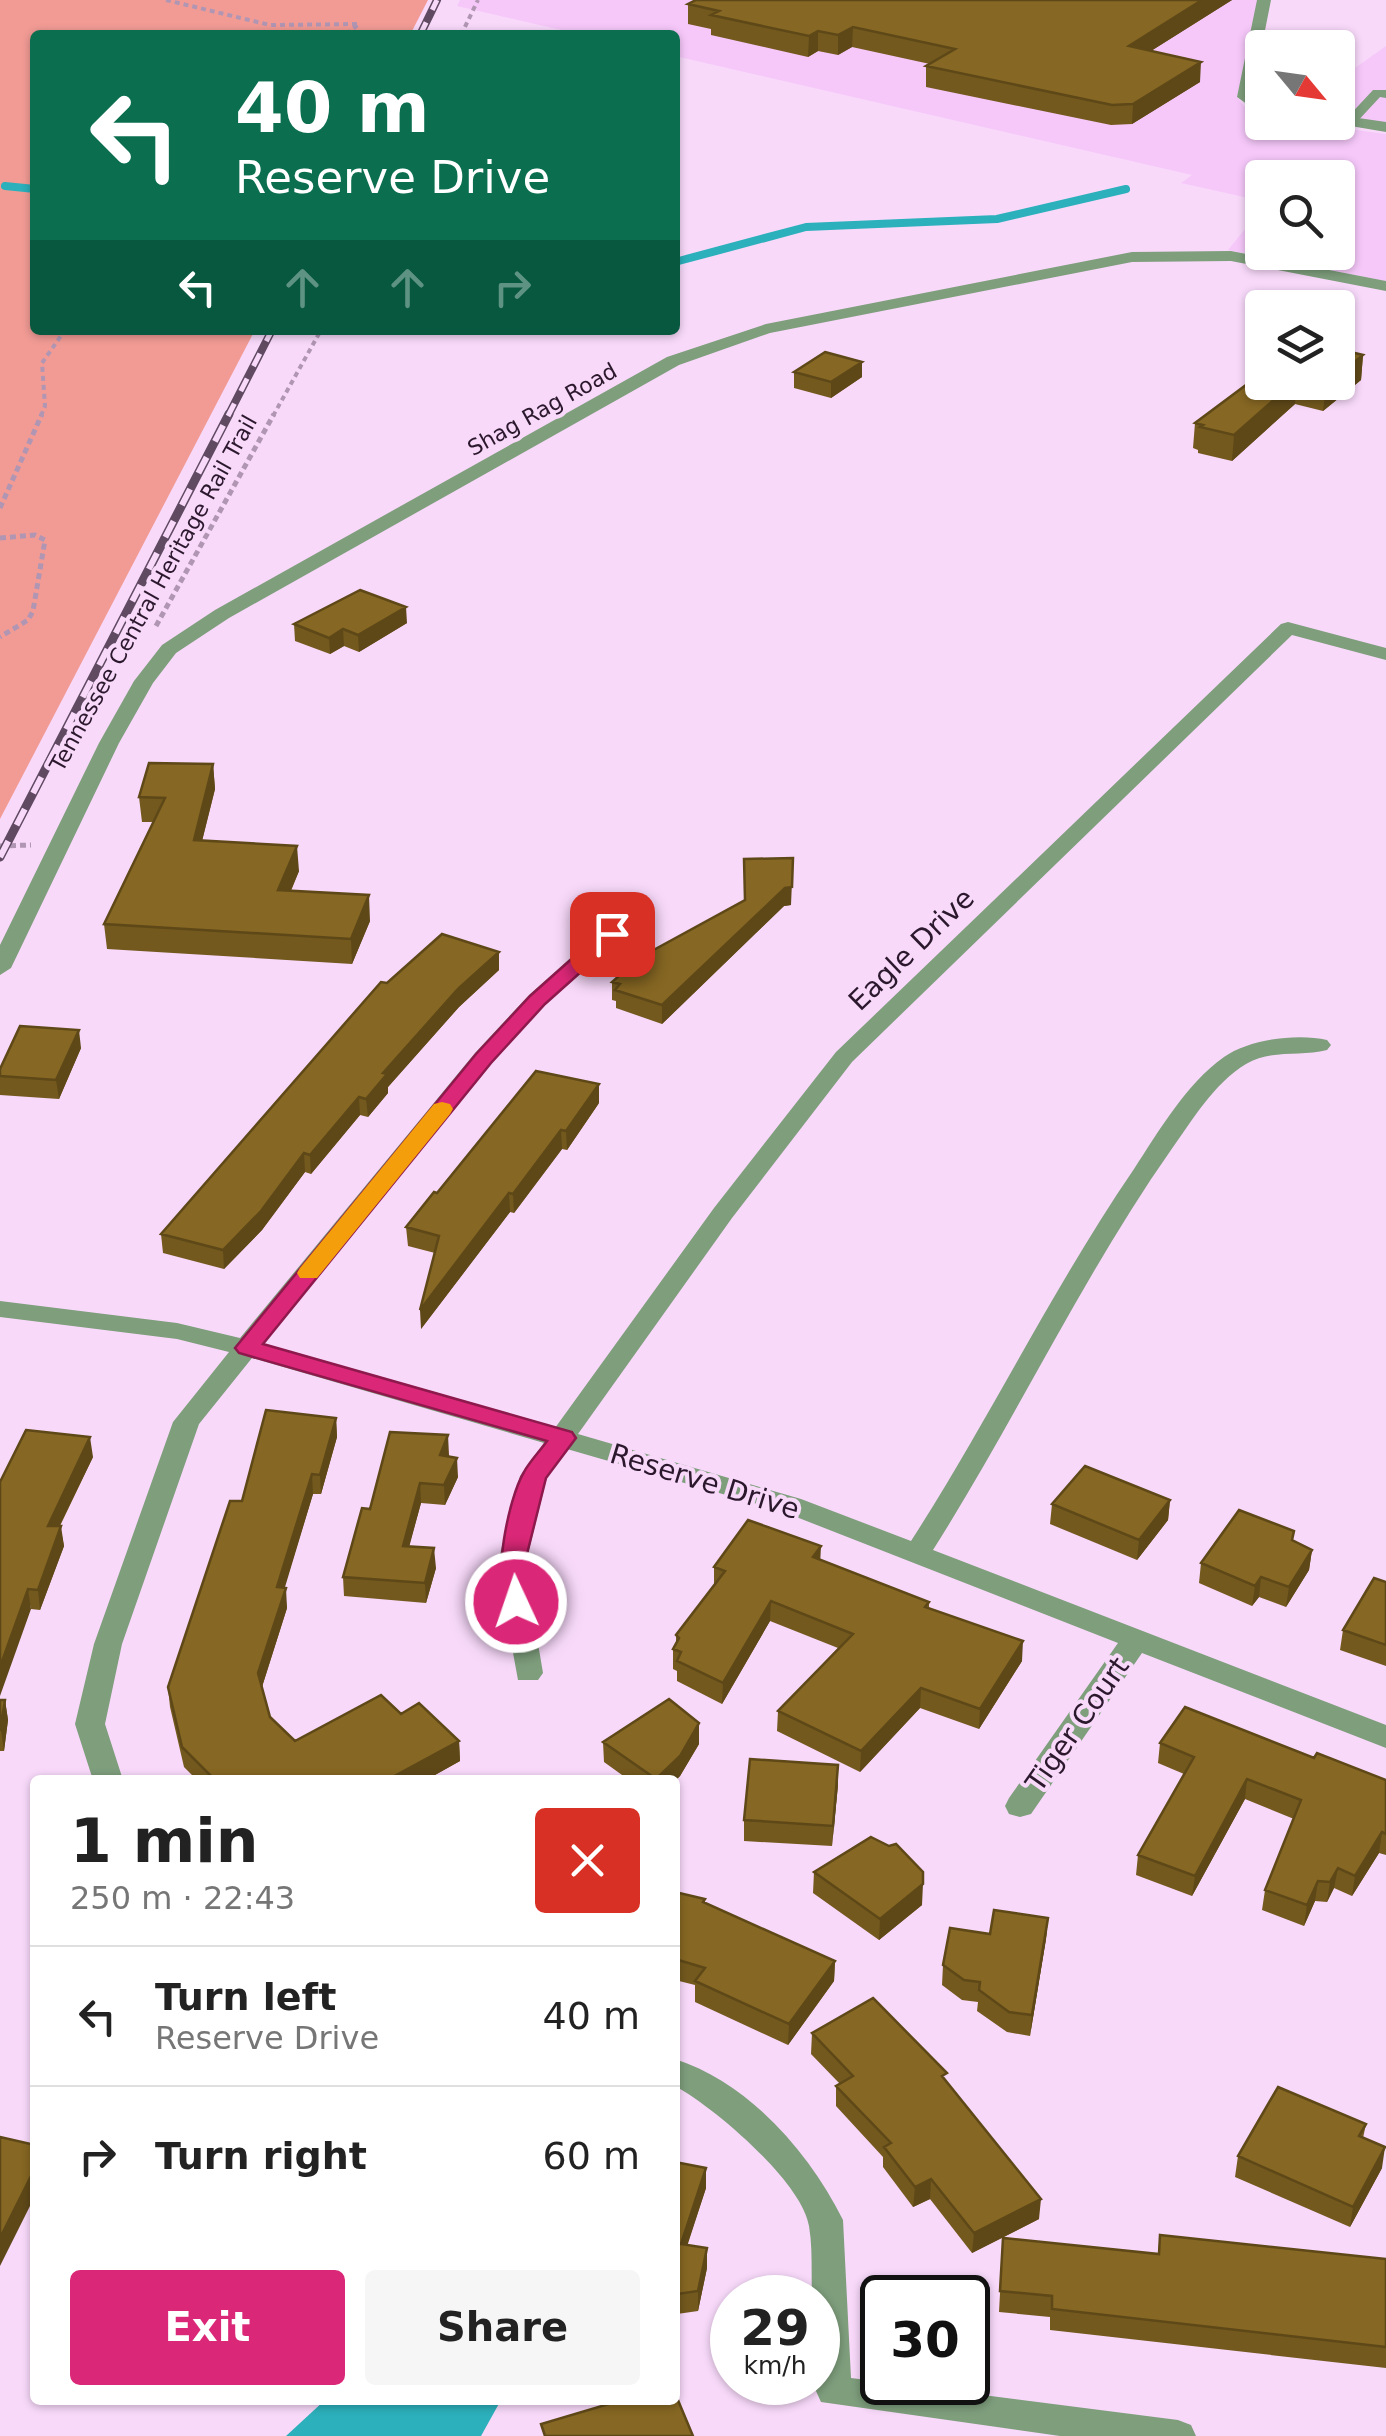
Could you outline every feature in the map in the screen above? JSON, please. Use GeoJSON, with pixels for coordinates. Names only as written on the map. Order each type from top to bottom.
{"type":"FeatureCollection","features":[{"type":"Feature","properties":{"kind":"street"},"geometry":{"type":"LineString","coordinates":[[1258,30],[1264,0]]}},
{"type":"Feature","properties":{"kind":"street"},"geometry":{"type":"LineString","coordinates":[[1355,123],[1386,127]]}},
{"type":"Feature","properties":{"kind":"street","name":"Shag Rag Road"},"geometry":{"type":"LineString","coordinates":[[0,968],[109,743],[144,681],[169,649],[222,614],[674,361],[766,329],[1132,257],[1232,256],[1386,286]]}},
{"type":"Feature","properties":{"kind":"street","name":"Eagle Drive"},"geometry":{"type":"LineString","coordinates":[[563,1438],[723,1212],[844,1057],[1226,684],[1288,628],[1386,654]]}},
{"type":"Feature","properties":{"kind":"street"},"geometry":{"type":"LineString","coordinates":[[106,1775],[90,1724],[108,1644],[186,1422],[484,1058],[537,1000],[636,912]]}},
{"type":"Feature","properties":{"kind":"street"},"geometry":{"type":"LineString","coordinates":[[916,1554],[967,1478],[1122,1202],[1173,1130],[1231,1062],[1276,1046],[1319,1045]]}},
{"type":"Feature","properties":{"kind":"street","name":"Reserve Drive"},"geometry":{"type":"LineString","coordinates":[[0,1308],[177,1331],[247,1348],[791,1505],[1134,1642],[1386,1737]]}},
{"type":"Feature","properties":{"kind":"street"},"geometry":{"type":"LineString","coordinates":[[528,1673],[511,1566],[534,1476],[563,1438]]}},
{"type":"Feature","properties":{"kind":"street","name":"Tiger Court"},"geometry":{"type":"LineString","coordinates":[[1020,1806],[1134,1642]]}},
{"type":"Feature","properties":{"kind":"street"},"geometry":{"type":"LineString","coordinates":[[680,2074],[749,2120],[793,2168],[826,2220],[834,2391],[1178,2436]]}},
{"type":"Feature","properties":{"kind":"lane"},"geometry":{"type":"LineString","coordinates":[[1355,111],[1376,92],[1386,94]]}},
{"type":"Feature","properties":{"kind":"path"},"geometry":{"type":"LineString","coordinates":[[166,0],[270,25],[359,24],[351,30]]}},
{"type":"Feature","properties":{"kind":"path"},"geometry":{"type":"LineString","coordinates":[[463,30],[478,0]]}},
{"type":"Feature","properties":{"kind":"path"},"geometry":{"type":"LineString","coordinates":[[0,508],[45,406],[42,363],[61,335]]}},
{"type":"Feature","properties":{"kind":"path","name":"Tennessee Central Heritage Rail Trail"},"geometry":{"type":"LineString","coordinates":[[150,635],[318,335]]}},
{"type":"Feature","properties":{"kind":"path"},"geometry":{"type":"LineString","coordinates":[[0,538],[35,536],[45,540],[33,611],[28,620],[0,637]]}},
{"type":"Feature","properties":{"kind":"path"},"geometry":{"type":"LineString","coordinates":[[0,846],[30,847],[38,835]]}},
{"type":"Feature","properties":{"kind":"shaded area"},"geometry":{"type":"Polygon","coordinates":[[[0,0],[428,0],[413,30],[30,30],[30,335],[252,335],[0,819],[0,0]]]}},
{"type":"Feature","properties":{"kind":"shaded area"},"geometry":{"type":"Polygon","coordinates":[[[460,0],[1260,0],[1253,30],[1245,30],[1245,63],[1237,97],[1245,106],[1245,140],[1355,140],[1355,130],[1386,134],[1386,281],[1330,270],[1355,270],[1355,160],[1245,160],[1245,197],[1181,183],[1192,175],[680,57],[680,30],[561,30],[457,6],[460,0]]]}},
{"type":"Feature","properties":{"kind":"shaded area"},"geometry":{"type":"Polygon","coordinates":[[[1386,46],[1386,123],[1355,118],[1355,68],[1386,46]]]}},
{"type":"Feature","properties":{"kind":"shaded area"},"geometry":{"type":"Polygon","coordinates":[[[1245,229],[1245,253],[1228,250],[1245,229]]]}},
{"type":"Feature","properties":{"kind":"shaded area"},"geometry":{"type":"Polygon","coordinates":[[[320,2405],[498,2405],[481,2436],[286,2436],[320,2405]]]}},
{"type":"Feature","properties":{"kind":"building"},"geometry":{"type":"Polygon","coordinates":[[[696,0],[1202,0],[1129,46],[1201,62],[1133,104],[1112,105],[926,66],[955,49],[853,27],[838,35],[818,31],[809,36],[711,15],[719,11],[688,4],[696,0]]]}},
{"type":"Feature","properties":{"kind":"building"},"geometry":{"type":"Polygon","coordinates":[[[825,352],[862,362],[831,382],[794,372],[825,352]]]}},
{"type":"Feature","properties":{"kind":"building"},"geometry":{"type":"Polygon","coordinates":[[[1245,386],[1245,400],[1274,400],[1234,435],[1195,423],[1245,386]]]}},
{"type":"Feature","properties":{"kind":"building"},"geometry":{"type":"Polygon","coordinates":[[[360,590],[406,607],[358,635],[343,629],[329,638],[294,624],[360,590]]]}},
{"type":"Feature","properties":{"kind":"building"},"geometry":{"type":"Polygon","coordinates":[[[149,763],[213,764],[194,840],[297,846],[278,890],[369,895],[351,939],[104,924],[165,798],[139,797],[149,763]]]}},
{"type":"Feature","properties":{"kind":"building"},"geometry":{"type":"Polygon","coordinates":[[[793,858],[792,887],[785,888],[662,1005],[615,990],[620,984],[612,982],[639,958],[745,900],[744,859],[793,858]]]}},
{"type":"Feature","properties":{"kind":"building"},"geometry":{"type":"Polygon","coordinates":[[[442,934],[499,952],[458,989],[383,1073],[387,1074],[366,1099],[359,1097],[310,1155],[304,1153],[261,1211],[223,1250],[161,1234],[381,982],[387,983],[442,934]]]}},
{"type":"Feature","properties":{"kind":"building"},"geometry":{"type":"Polygon","coordinates":[[[20,1026],[79,1030],[56,1080],[0,1076],[20,1026]]]}},
{"type":"Feature","properties":{"kind":"building"},"geometry":{"type":"Polygon","coordinates":[[[536,1071],[599,1084],[566,1131],[561,1130],[513,1194],[509,1193],[420,1310],[439,1236],[406,1227],[536,1071]]]}},
{"type":"Feature","properties":{"kind":"building"},"geometry":{"type":"Polygon","coordinates":[[[266,1410],[336,1418],[320,1475],[312,1474],[277,1587],[286,1588],[258,1673],[270,1717],[295,1741],[381,1695],[401,1714],[419,1703],[459,1741],[396,1775],[210,1775],[182,1747],[168,1687],[230,1501],[242,1501],[266,1410]]]}},
{"type":"Feature","properties":{"kind":"building"},"geometry":{"type":"Polygon","coordinates":[[[26,1430],[90,1437],[48,1526],[61,1526],[38,1590],[28,1589],[0,1667],[0,1482],[26,1430]]]}},
{"type":"Feature","properties":{"kind":"building"},"geometry":{"type":"Polygon","coordinates":[[[390,1432],[448,1435],[440,1455],[457,1458],[444,1485],[420,1483],[403,1546],[434,1548],[425,1583],[343,1577],[362,1508],[370,1509],[390,1432]]]}},
{"type":"Feature","properties":{"kind":"building"},"geometry":{"type":"Polygon","coordinates":[[[1085,1466],[1170,1500],[1139,1540],[1052,1504],[1085,1466]]]}},
{"type":"Feature","properties":{"kind":"building"},"geometry":{"type":"Polygon","coordinates":[[[1239,1510],[1294,1531],[1292,1540],[1312,1550],[1289,1587],[1261,1577],[1255,1586],[1201,1563],[1239,1510]]]}},
{"type":"Feature","properties":{"kind":"building"},"geometry":{"type":"Polygon","coordinates":[[[748,1520],[821,1546],[813,1557],[929,1602],[925,1607],[1023,1641],[980,1709],[921,1688],[861,1751],[778,1711],[853,1634],[771,1601],[723,1683],[677,1661],[681,1652],[673,1649],[679,1638],[676,1635],[725,1571],[714,1567],[748,1520]]]}},
{"type":"Feature","properties":{"kind":"building"},"geometry":{"type":"Polygon","coordinates":[[[1374,1578],[1386,1582],[1386,1645],[1343,1630],[1374,1578]]]}},
{"type":"Feature","properties":{"kind":"building"},"geometry":{"type":"Polygon","coordinates":[[[669,1699],[699,1723],[680,1756],[660,1775],[650,1775],[603,1742],[669,1699]]]}},
{"type":"Feature","properties":{"kind":"building"},"geometry":{"type":"Polygon","coordinates":[[[0,1700],[5,1700],[0,1731],[0,1700]]]}},
{"type":"Feature","properties":{"kind":"building"},"geometry":{"type":"Polygon","coordinates":[[[1185,1707],[1314,1758],[1317,1753],[1386,1780],[1386,1834],[1382,1832],[1355,1876],[1338,1868],[1330,1882],[1318,1881],[1307,1905],[1265,1890],[1301,1800],[1247,1779],[1195,1876],[1138,1855],[1194,1757],[1160,1743],[1185,1707]]]}},
{"type":"Feature","properties":{"kind":"building"},"geometry":{"type":"Polygon","coordinates":[[[750,1759],[838,1765],[833,1826],[744,1820],[750,1759]]]}},
{"type":"Feature","properties":{"kind":"building"},"geometry":{"type":"Polygon","coordinates":[[[871,1837],[889,1846],[896,1844],[923,1872],[923,1884],[880,1919],[814,1872],[871,1837]]]}},
{"type":"Feature","properties":{"kind":"building"},"geometry":{"type":"Polygon","coordinates":[[[680,1893],[705,1899],[703,1902],[835,1961],[789,2024],[695,1981],[705,1968],[680,1960],[680,1893]]]}},
{"type":"Feature","properties":{"kind":"building"},"geometry":{"type":"Polygon","coordinates":[[[994,1910],[1048,1918],[1032,2015],[1009,2012],[979,1990],[980,1982],[964,1980],[943,1965],[950,1928],[990,1934],[994,1910]]]}},
{"type":"Feature","properties":{"kind":"building"},"geometry":{"type":"Polygon","coordinates":[[[873,1998],[947,2073],[942,2076],[1041,2199],[974,2233],[931,2179],[915,2187],[884,2147],[891,2143],[836,2086],[853,2076],[812,2033],[873,1998]]]}},
{"type":"Feature","properties":{"kind":"building"},"geometry":{"type":"Polygon","coordinates":[[[1278,2087],[1366,2124],[1359,2136],[1385,2147],[1353,2207],[1238,2156],[1278,2087]]]}},
{"type":"Feature","properties":{"kind":"building"},"geometry":{"type":"Polygon","coordinates":[[[0,2137],[30,2144],[30,2178],[0,2238],[0,2137]]]}},
{"type":"Feature","properties":{"kind":"building"},"geometry":{"type":"Polygon","coordinates":[[[680,2163],[706,2168],[681,2244],[707,2248],[698,2291],[680,2294],[680,2163]]]}},
{"type":"Feature","properties":{"kind":"building"},"geometry":{"type":"Polygon","coordinates":[[[1160,2235],[1386,2259],[1386,2347],[1052,2309],[1052,2296],[1000,2291],[1003,2238],[1159,2254],[1160,2235]]]}},
{"type":"Feature","properties":{"kind":"building"},"geometry":{"type":"Polygon","coordinates":[[[605,2405],[680,2405],[693,2436],[545,2436],[541,2424],[605,2405]]]}},
{"type":"Feature","properties":{"kind":"waterway"},"geometry":{"type":"LineString","coordinates":[[5,186],[30,188]]}},
{"type":"Feature","properties":{"kind":"waterway"},"geometry":{"type":"LineString","coordinates":[[680,261],[806,227],[997,219],[1126,189]]}},
{"type":"Feature","properties":{"kind":"railway"},"geometry":{"type":"LineString","coordinates":[[422,30],[437,0]]}},
{"type":"Feature","properties":{"kind":"railway"},"geometry":{"type":"LineString","coordinates":[[228,416],[269,335]]}},
{"type":"Feature","properties":{"kind":"railway"},"geometry":{"type":"LineString","coordinates":[[0,857],[229,414]]}},
{"type":"Feature","properties":{"kind":"slow traffic"},"geometry":{"type":"LineString","coordinates":[[308,1273],[442,1109]]}},
{"type":"Feature","properties":{"kind":"route"},"geometry":{"type":"LineString","coordinates":[[516,1602],[511,1566],[534,1476],[563,1438],[247,1348],[484,1058],[537,1000],[612,934]]}}]}
